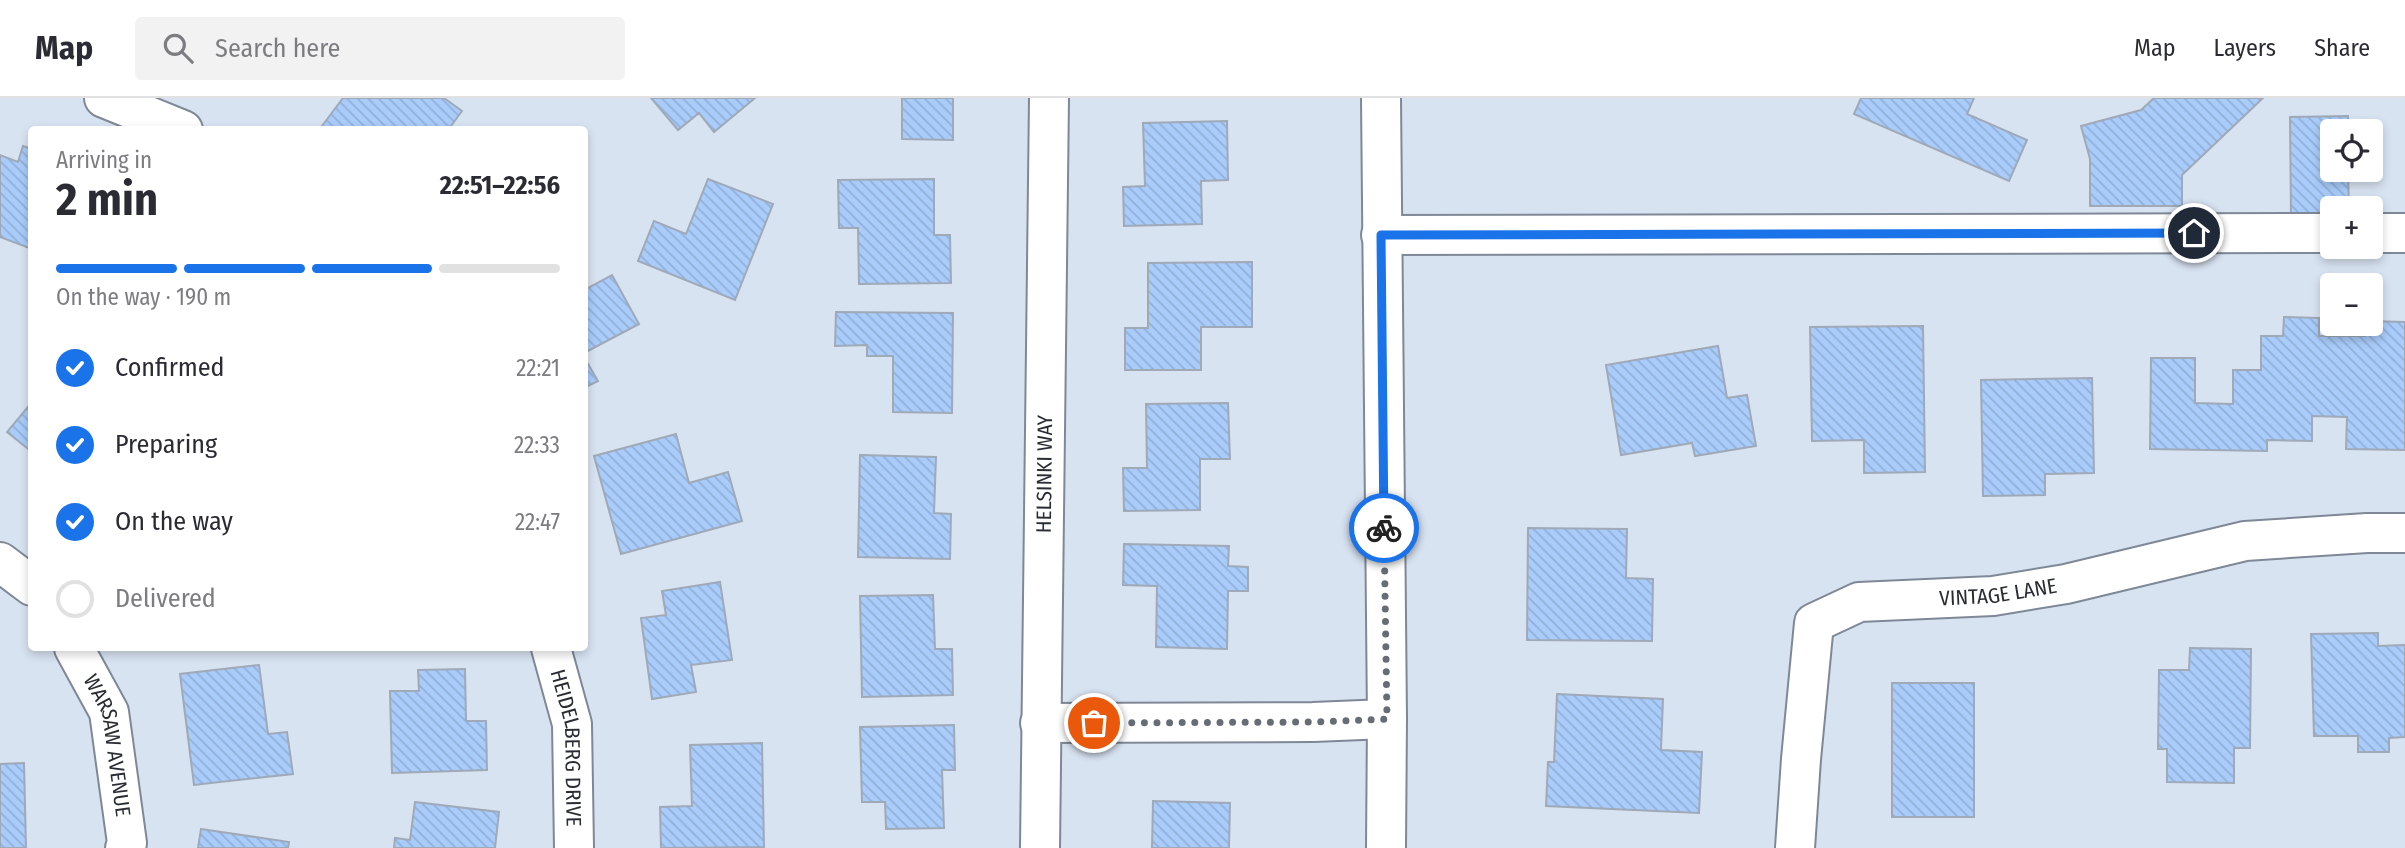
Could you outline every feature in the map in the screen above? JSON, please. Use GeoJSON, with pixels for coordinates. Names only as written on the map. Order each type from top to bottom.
{"type":"FeatureCollection","features":[{"type":"Feature","properties":{"kind":"street"},"geometry":{"type":"LineString","coordinates":[[104,98],[173,126]]}},
{"type":"Feature","properties":{"kind":"street","name":"HELSINKI WAY"},"geometry":{"type":"LineString","coordinates":[[1040,848],[1049,98]]}},
{"type":"Feature","properties":{"kind":"street"},"geometry":{"type":"LineString","coordinates":[[1381,98],[1387,719],[1385,848]]}},
{"type":"Feature","properties":{"kind":"street"},"geometry":{"type":"LineString","coordinates":[[1381,235],[2320,233]]}},
{"type":"Feature","properties":{"kind":"street"},"geometry":{"type":"LineString","coordinates":[[2383,233],[2405,233]]}},
{"type":"Feature","properties":{"kind":"street","name":"VINTAGE LANE"},"geometry":{"type":"LineString","coordinates":[[1795,848],[1814,623],[1859,602],[1993,596],[2066,584],[2245,541],[2405,533]]}},
{"type":"Feature","properties":{"kind":"street"},"geometry":{"type":"LineString","coordinates":[[0,562],[28,583]]}},
{"type":"Feature","properties":{"kind":"street","name":"WARSAW AVENUE"},"geometry":{"type":"LineString","coordinates":[[76,651],[109,712],[127,843],[125,848]]}},
{"type":"Feature","properties":{"kind":"street","name":"HEIDELBERG DRIVE"},"geometry":{"type":"LineString","coordinates":[[552,651],[572,724],[573,848]]}},
{"type":"Feature","properties":{"kind":"street"},"geometry":{"type":"LineString","coordinates":[[1040,723],[1387,719]]}},
{"type":"Feature","properties":{"kind":"building"},"geometry":{"type":"Polygon","coordinates":[[[343,98],[444,98],[462,111],[451,126],[322,126],[343,98]]]}},
{"type":"Feature","properties":{"kind":"building"},"geometry":{"type":"Polygon","coordinates":[[[651,98],[755,98],[714,132],[699,113],[678,130],[651,98]]]}},
{"type":"Feature","properties":{"kind":"building"},"geometry":{"type":"Polygon","coordinates":[[[902,98],[953,98],[953,140],[902,139],[902,98]]]}},
{"type":"Feature","properties":{"kind":"building"},"geometry":{"type":"Polygon","coordinates":[[[1861,98],[1974,98],[1967,114],[2027,140],[2009,181],[1854,114],[1861,98]]]}},
{"type":"Feature","properties":{"kind":"building"},"geometry":{"type":"Polygon","coordinates":[[[2154,98],[2263,98],[2182,175],[2182,206],[2090,206],[2090,159],[2081,126],[2141,110],[2154,98]]]}},
{"type":"Feature","properties":{"kind":"building"},"geometry":{"type":"Polygon","coordinates":[[[2348,116],[2348,119],[2320,119],[2320,182],[2348,182],[2349,196],[2320,196],[2320,217],[2291,217],[2290,117],[2348,116]]]}},
{"type":"Feature","properties":{"kind":"building"},"geometry":{"type":"Polygon","coordinates":[[[1227,121],[1228,180],[1201,181],[1202,224],[1124,226],[1123,187],[1145,186],[1143,123],[1227,121]]]}},
{"type":"Feature","properties":{"kind":"building"},"geometry":{"type":"Polygon","coordinates":[[[23,146],[28,148],[28,248],[0,237],[0,155],[18,162],[23,146]]]}},
{"type":"Feature","properties":{"kind":"building"},"geometry":{"type":"Polygon","coordinates":[[[708,179],[773,204],[735,300],[638,261],[654,221],[686,234],[708,179]]]}},
{"type":"Feature","properties":{"kind":"building"},"geometry":{"type":"Polygon","coordinates":[[[934,179],[934,235],[950,235],[951,283],[859,284],[858,228],[839,228],[838,180],[934,179]]]}},
{"type":"Feature","properties":{"kind":"building"},"geometry":{"type":"Polygon","coordinates":[[[1252,262],[1252,327],[1201,327],[1201,370],[1125,370],[1125,328],[1148,328],[1148,263],[1252,262]]]}},
{"type":"Feature","properties":{"kind":"building"},"geometry":{"type":"Polygon","coordinates":[[[612,275],[639,324],[588,351],[588,288],[612,275]]]}},
{"type":"Feature","properties":{"kind":"building"},"geometry":{"type":"Polygon","coordinates":[[[836,312],[953,313],[952,413],[893,412],[893,356],[867,356],[867,345],[835,346],[836,312]]]}},
{"type":"Feature","properties":{"kind":"building"},"geometry":{"type":"Polygon","coordinates":[[[2284,317],[2319,318],[2319,336],[2383,336],[2383,321],[2405,322],[2405,450],[2346,449],[2347,417],[2312,416],[2312,441],[2267,440],[2267,451],[2150,449],[2151,358],[2195,358],[2195,403],[2233,404],[2233,370],[2261,370],[2261,336],[2283,336],[2284,317]]]}},
{"type":"Feature","properties":{"kind":"building"},"geometry":{"type":"Polygon","coordinates":[[[1923,326],[1925,472],[1864,473],[1864,440],[1812,441],[1810,327],[1923,326]]]}},
{"type":"Feature","properties":{"kind":"building"},"geometry":{"type":"Polygon","coordinates":[[[1718,346],[1727,398],[1747,395],[1756,446],[1695,456],[1692,443],[1621,455],[1606,365],[1718,346]]]}},
{"type":"Feature","properties":{"kind":"building"},"geometry":{"type":"Polygon","coordinates":[[[588,364],[598,381],[588,386],[588,364]]]}},
{"type":"Feature","properties":{"kind":"building"},"geometry":{"type":"Polygon","coordinates":[[[2092,378],[2094,473],[2045,474],[2045,495],[1983,496],[1981,380],[2092,378]]]}},
{"type":"Feature","properties":{"kind":"building"},"geometry":{"type":"Polygon","coordinates":[[[1228,403],[1230,459],[1200,459],[1200,510],[1124,511],[1123,468],[1147,468],[1146,404],[1228,403]]]}},
{"type":"Feature","properties":{"kind":"building"},"geometry":{"type":"Polygon","coordinates":[[[28,407],[28,449],[7,432],[28,407]]]}},
{"type":"Feature","properties":{"kind":"building"},"geometry":{"type":"Polygon","coordinates":[[[676,434],[689,483],[728,472],[742,521],[621,554],[594,456],[676,434]]]}},
{"type":"Feature","properties":{"kind":"building"},"geometry":{"type":"Polygon","coordinates":[[[860,455],[936,457],[934,513],[951,514],[950,559],[858,557],[860,455]]]}},
{"type":"Feature","properties":{"kind":"building"},"geometry":{"type":"Polygon","coordinates":[[[1528,528],[1627,529],[1626,578],[1653,579],[1652,641],[1527,640],[1528,528]]]}},
{"type":"Feature","properties":{"kind":"building"},"geometry":{"type":"Polygon","coordinates":[[[1124,544],[1229,546],[1228,566],[1248,567],[1248,591],[1228,591],[1227,649],[1156,647],[1157,586],[1123,585],[1124,544]]]}},
{"type":"Feature","properties":{"kind":"building"},"geometry":{"type":"Polygon","coordinates":[[[720,582],[732,660],[691,665],[696,692],[652,699],[641,618],[666,615],[662,591],[720,582]]]}},
{"type":"Feature","properties":{"kind":"building"},"geometry":{"type":"Polygon","coordinates":[[[933,595],[935,649],[952,649],[953,695],[862,697],[860,596],[933,595]]]}},
{"type":"Feature","properties":{"kind":"building"},"geometry":{"type":"Polygon","coordinates":[[[2378,633],[2378,646],[2405,645],[2405,737],[2389,738],[2389,752],[2358,752],[2358,736],[2314,736],[2311,634],[2378,633]]]}},
{"type":"Feature","properties":{"kind":"building"},"geometry":{"type":"Polygon","coordinates":[[[2190,648],[2251,649],[2250,748],[2234,748],[2234,783],[2167,782],[2167,749],[2158,749],[2159,670],[2189,670],[2190,648]]]}},
{"type":"Feature","properties":{"kind":"building"},"geometry":{"type":"Polygon","coordinates":[[[259,665],[268,734],[287,732],[293,774],[194,785],[180,674],[259,665]]]}},
{"type":"Feature","properties":{"kind":"building"},"geometry":{"type":"Polygon","coordinates":[[[465,669],[466,721],[486,721],[487,770],[392,773],[390,691],[419,691],[418,670],[465,669]]]}},
{"type":"Feature","properties":{"kind":"building"},"geometry":{"type":"Polygon","coordinates":[[[1892,683],[1974,683],[1974,817],[1892,817],[1892,683]]]}},
{"type":"Feature","properties":{"kind":"building"},"geometry":{"type":"Polygon","coordinates":[[[1557,694],[1663,699],[1661,750],[1702,752],[1699,813],[1546,806],[1548,762],[1554,762],[1557,694]]]}},
{"type":"Feature","properties":{"kind":"building"},"geometry":{"type":"Polygon","coordinates":[[[954,725],[955,770],[942,770],[944,828],[886,829],[885,802],[862,802],[860,727],[954,725]]]}},
{"type":"Feature","properties":{"kind":"building"},"geometry":{"type":"Polygon","coordinates":[[[762,743],[764,847],[661,848],[660,807],[692,806],[690,745],[762,743]]]}},
{"type":"Feature","properties":{"kind":"building"},"geometry":{"type":"Polygon","coordinates":[[[24,763],[26,848],[0,848],[0,764],[24,763]]]}},
{"type":"Feature","properties":{"kind":"building"},"geometry":{"type":"Polygon","coordinates":[[[1153,801],[1230,803],[1229,848],[1152,848],[1153,801]]]}},
{"type":"Feature","properties":{"kind":"building"},"geometry":{"type":"Polygon","coordinates":[[[415,802],[499,812],[495,848],[394,848],[395,838],[410,840],[415,802]]]}},
{"type":"Feature","properties":{"kind":"building"},"geometry":{"type":"Polygon","coordinates":[[[201,829],[289,842],[288,848],[198,848],[201,829]]]}},
{"type":"Feature","properties":{"kind":"way so far"},"geometry":{"type":"LineString","coordinates":[[1094,723],[1387,719],[1384,528]]}},
{"type":"Feature","properties":{"kind":"route"},"geometry":{"type":"LineString","coordinates":[[1384,528],[1381,235],[2194,233]]}}]}
